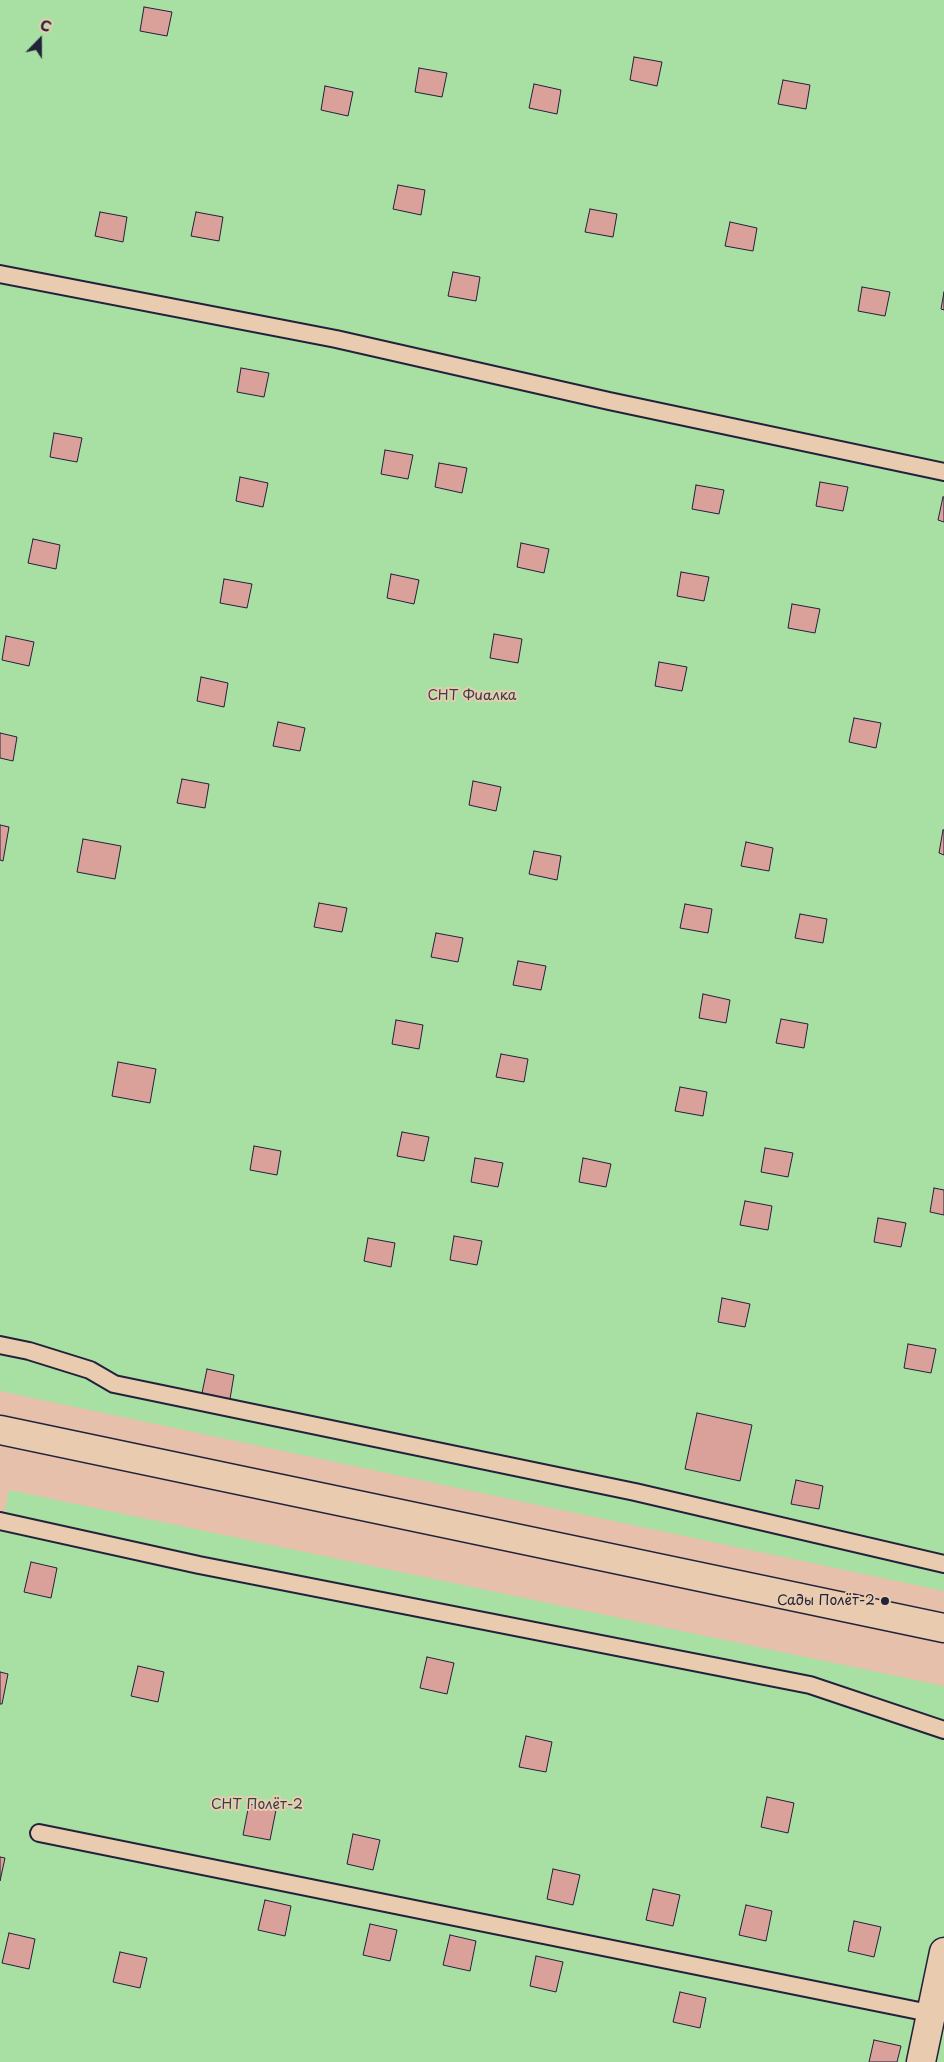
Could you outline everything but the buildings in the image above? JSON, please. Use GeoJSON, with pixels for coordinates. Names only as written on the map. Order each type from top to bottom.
{"type":"FeatureCollection","features":[{"type":"Feature","properties":{"kind":"street"},"geometry":{"type":"LineString","coordinates":[[0,1430],[944,1628]]}},
{"type":"Feature","properties":{"kind":"street"},"geometry":{"type":"LineString","coordinates":[[921,2062],[938,2015],[944,1952]]}},
{"type":"Feature","properties":{"kind":"lane"},"geometry":{"type":"LineString","coordinates":[[0,274],[336,339],[608,401],[944,472]]}},
{"type":"Feature","properties":{"kind":"lane"},"geometry":{"type":"LineString","coordinates":[[0,1345],[30,1351],[90,1370],[114,1384],[636,1492],[944,1564]]}},
{"type":"Feature","properties":{"kind":"lane"},"geometry":{"type":"LineString","coordinates":[[0,1521],[209,1567],[810,1685],[944,1730]]}},
{"type":"Feature","properties":{"kind":"lane"},"geometry":{"type":"LineString","coordinates":[[39,1833],[938,2015]]}},
{"type":"Feature","properties":{"kind":"green space","name":"СНТ Фиалка"},"geometry":{"type":"Polygon","coordinates":[[[0,0],[944,0],[944,1591],[0,1391],[0,0]]]}},
{"type":"Feature","properties":{"kind":"green space","name":"СНТ Полёт-2"},"geometry":{"type":"Polygon","coordinates":[[[9,1490],[944,1686],[944,2062],[0,2062],[0,1536],[9,1490]]]}},
{"type":"Feature","properties":{"kind":"place","name":"Сады Полёт-2"},"geometry":{"type":"Point","coordinates":[885,1601]}}]}
